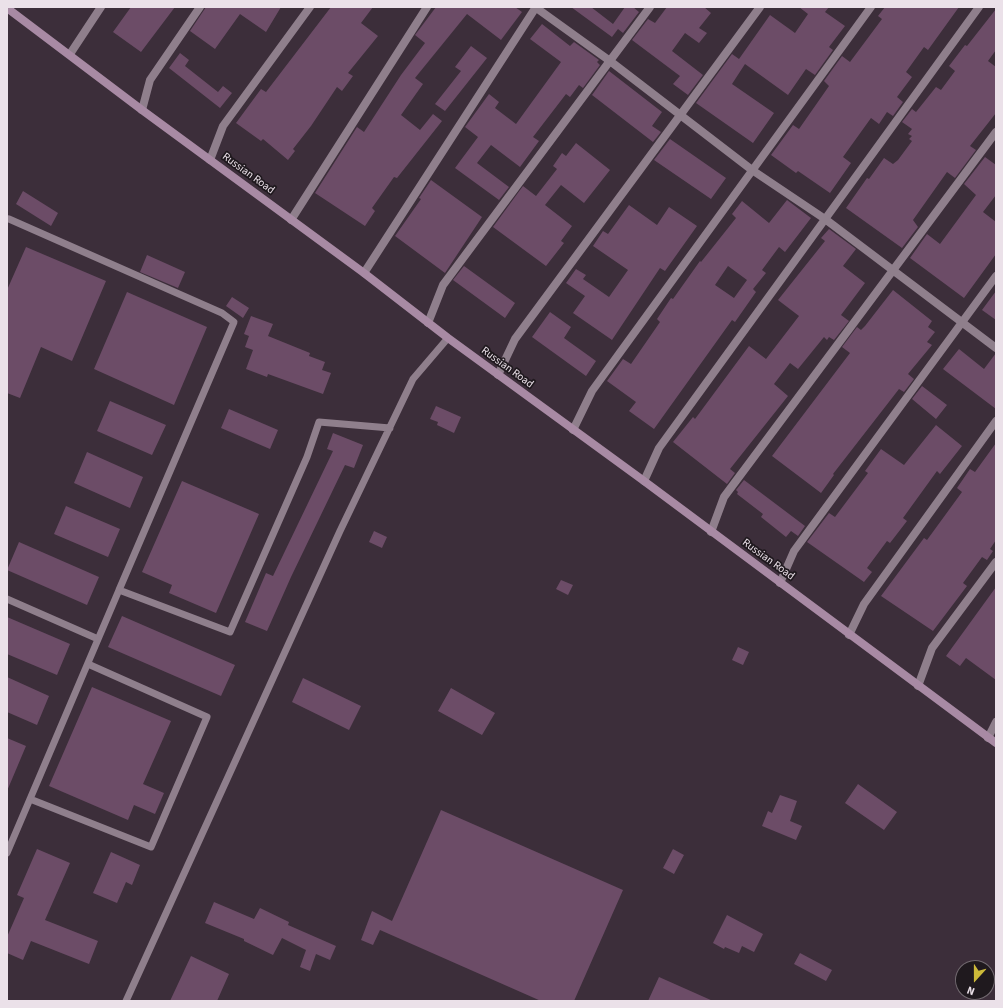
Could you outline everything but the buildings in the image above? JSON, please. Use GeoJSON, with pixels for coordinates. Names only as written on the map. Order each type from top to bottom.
{"type":"FeatureCollection","features":[{"type":"Feature","properties":{"kind":"main road","name":"Russian Road"},"geometry":{"type":"LineString","coordinates":[[7,8],[70,54],[142,110],[364,273],[448,338],[644,481],[996,743]]}},
{"type":"Feature","properties":{"kind":"street"},"geometry":{"type":"LineString","coordinates":[[70,54],[101,7]]}},
{"type":"Feature","properties":{"kind":"street"},"geometry":{"type":"LineString","coordinates":[[142,110],[150,80],[200,7]]}},
{"type":"Feature","properties":{"kind":"street"},"geometry":{"type":"LineString","coordinates":[[210,160],[223,126],[310,7]]}},
{"type":"Feature","properties":{"kind":"street"},"geometry":{"type":"LineString","coordinates":[[291,220],[427,7]]}},
{"type":"Feature","properties":{"kind":"street"},"geometry":{"type":"LineString","coordinates":[[364,273],[535,7],[610,61],[752,170],[825,219],[996,348]]}},
{"type":"Feature","properties":{"kind":"street"},"geometry":{"type":"LineString","coordinates":[[428,323],[443,285],[650,7]]}},
{"type":"Feature","properties":{"kind":"street"},"geometry":{"type":"LineString","coordinates":[[498,375],[515,339],[760,7]]}},
{"type":"Feature","properties":{"kind":"street"},"geometry":{"type":"LineString","coordinates":[[573,430],[592,391],[871,7]]}},
{"type":"Feature","properties":{"kind":"street"},"geometry":{"type":"LineString","coordinates":[[644,481],[659,448],[979,7]]}},
{"type":"Feature","properties":{"kind":"street"},"geometry":{"type":"LineString","coordinates":[[711,532],[724,497],[996,132]]}},
{"type":"Feature","properties":{"kind":"street"},"geometry":{"type":"LineString","coordinates":[[780,583],[794,551],[963,323],[996,276]]}},
{"type":"Feature","properties":{"kind":"street"},"geometry":{"type":"LineString","coordinates":[[850,634],[864,604],[996,421]]}},
{"type":"Feature","properties":{"kind":"street"},"geometry":{"type":"LineString","coordinates":[[918,686],[932,648],[996,562]]}},
{"type":"Feature","properties":{"kind":"street"},"geometry":{"type":"LineString","coordinates":[[988,738],[996,722]]}},
{"type":"Feature","properties":{"kind":"lane"},"geometry":{"type":"LineString","coordinates":[[7,853],[234,322],[222,313],[9,219]]}},
{"type":"Feature","properties":{"kind":"lane"},"geometry":{"type":"LineString","coordinates":[[126,1001],[340,531],[413,379],[448,338]]}},
{"type":"Feature","properties":{"kind":"lane"},"geometry":{"type":"LineString","coordinates":[[119,590],[230,632],[307,457],[319,422],[390,428]]}},
{"type":"Feature","properties":{"kind":"lane"},"geometry":{"type":"LineString","coordinates":[[7,599],[98,639]]}},
{"type":"Feature","properties":{"kind":"lane"},"geometry":{"type":"LineString","coordinates":[[30,799],[151,848],[207,717],[88,664]]}}]}
